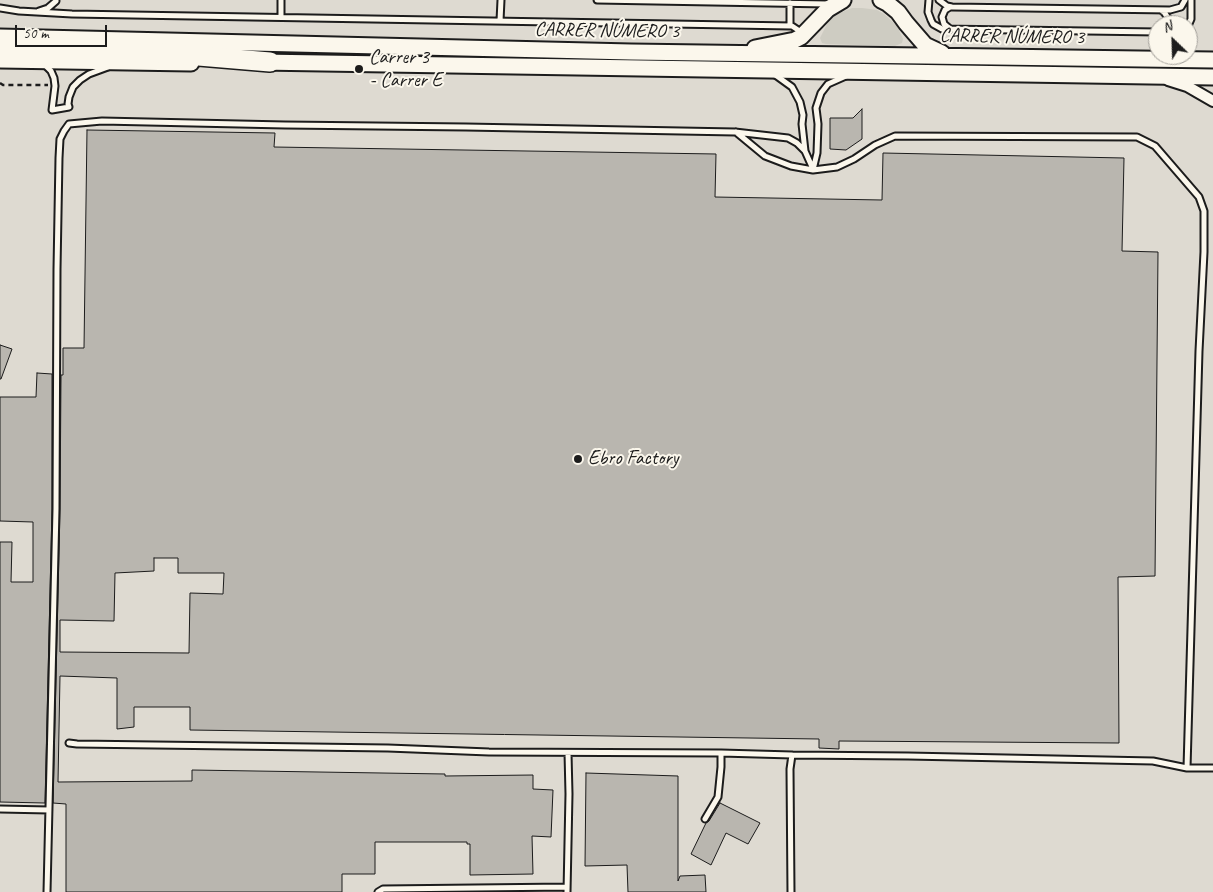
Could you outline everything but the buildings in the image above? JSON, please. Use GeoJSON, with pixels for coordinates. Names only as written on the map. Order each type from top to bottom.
{"type":"FeatureCollection","features":[{"type":"Feature","properties":{"kind":"highway"},"geometry":{"type":"LineString","coordinates":[[0,50],[152,52],[270,62]]}},
{"type":"Feature","properties":{"kind":"main road"},"geometry":{"type":"LineString","coordinates":[[881,0],[896,6],[906,23],[925,46],[950,56]]}},
{"type":"Feature","properties":{"kind":"main road"},"geometry":{"type":"LineString","coordinates":[[732,53],[770,44],[793,33],[806,33],[828,9],[840,2]]}},
{"type":"Feature","properties":{"kind":"main road"},"geometry":{"type":"LineString","coordinates":[[0,33],[20,38]]}},
{"type":"Feature","properties":{"kind":"main road","name":"CARRER NÚMERO 3"},"geometry":{"type":"LineString","coordinates":[[0,37],[380,47],[1213,60]]}},
{"type":"Feature","properties":{"kind":"main road","name":"CARRER NÚMERO 3"},"geometry":{"type":"LineString","coordinates":[[0,60],[200,63],[270,62],[1213,78]]}},
{"type":"Feature","properties":{"kind":"street"},"geometry":{"type":"LineString","coordinates":[[1156,76],[1187,86],[1213,101]]}},
{"type":"Feature","properties":{"kind":"lane"},"geometry":{"type":"LineString","coordinates":[[281,17],[282,0]]}},
{"type":"Feature","properties":{"kind":"lane"},"geometry":{"type":"LineString","coordinates":[[500,21],[501,0]]}},
{"type":"Feature","properties":{"kind":"lane"},"geometry":{"type":"LineString","coordinates":[[597,0],[840,2]]}},
{"type":"Feature","properties":{"kind":"lane"},"geometry":{"type":"LineString","coordinates":[[929,0],[929,16],[933,24],[942,29],[1148,32]]}},
{"type":"Feature","properties":{"kind":"lane"},"geometry":{"type":"LineString","coordinates":[[939,0],[952,7],[1160,10],[1175,9],[1181,6],[1185,0]]}},
{"type":"Feature","properties":{"kind":"lane"},"geometry":{"type":"LineString","coordinates":[[1191,15],[1192,0]]}},
{"type":"Feature","properties":{"kind":"lane"},"geometry":{"type":"LineString","coordinates":[[56,1],[57,8],[64,14]]}},
{"type":"Feature","properties":{"kind":"lane"},"geometry":{"type":"LineString","coordinates":[[32,12],[44,10],[56,1]]}},
{"type":"Feature","properties":{"kind":"lane"},"geometry":{"type":"LineString","coordinates":[[0,8],[64,14],[500,21],[793,33],[790,3]]}},
{"type":"Feature","properties":{"kind":"lane"},"geometry":{"type":"LineString","coordinates":[[951,29],[944,24],[942,17],[945,10],[952,7]]}},
{"type":"Feature","properties":{"kind":"lane"},"geometry":{"type":"LineString","coordinates":[[1160,10],[1166,15]]}},
{"type":"Feature","properties":{"kind":"lane"},"geometry":{"type":"LineString","coordinates":[[38,60],[47,66],[54,78],[52,110],[69,107],[69,97],[73,87],[80,80],[89,74],[121,62]]}},
{"type":"Feature","properties":{"kind":"lane"},"geometry":{"type":"LineString","coordinates":[[768,70],[792,87],[797,96],[803,115],[805,151],[813,170]]}},
{"type":"Feature","properties":{"kind":"lane"},"geometry":{"type":"LineString","coordinates":[[813,170],[817,152],[818,124],[816,108],[821,93],[828,84],[854,72]]}},
{"type":"Feature","properties":{"kind":"lane"},"geometry":{"type":"LineString","coordinates":[[47,892],[56,519],[59,158],[60,138],[69,124],[102,121],[735,132],[788,138],[805,151]]}},
{"type":"Feature","properties":{"kind":"lane"},"geometry":{"type":"LineString","coordinates":[[735,132],[765,156],[791,166],[813,170],[838,167],[875,145],[895,136],[1137,137],[1155,146],[1199,197],[1204,210],[1204,252],[1187,768]]}},
{"type":"Feature","properties":{"kind":"lane"},"geometry":{"type":"LineString","coordinates":[[69,743],[489,752],[721,753],[1153,761],[1187,768],[1213,768]]}},
{"type":"Feature","properties":{"kind":"lane"},"geometry":{"type":"LineString","coordinates":[[378,892],[383,889],[567,890],[568,753]]}},
{"type":"Feature","properties":{"kind":"lane"},"geometry":{"type":"LineString","coordinates":[[705,819],[718,797],[721,753]]}},
{"type":"Feature","properties":{"kind":"lane"},"geometry":{"type":"LineString","coordinates":[[791,892],[790,769],[792,755]]}},
{"type":"Feature","properties":{"kind":"lane"},"geometry":{"type":"LineString","coordinates":[[0,809],[49,810]]}},
{"type":"Feature","properties":{"kind":"path"},"geometry":{"type":"LineString","coordinates":[[0,83],[3,85],[49,85]]}},
{"type":"Feature","properties":{"kind":"shaded area"},"geometry":{"type":"Polygon","coordinates":[[[0,0],[1213,0],[1213,892],[0,892],[0,0]]]}},
{"type":"Feature","properties":{"kind":"shaded area"},"geometry":{"type":"Polygon","coordinates":[[[852,8],[877,10],[884,14],[897,26],[903,39],[902,43],[895,46],[822,43],[820,38],[833,17],[852,8]]]}},
{"type":"Feature","properties":{"kind":"place","name":"Carrer 3 - Carrer E"},"geometry":{"type":"Point","coordinates":[359,69]}},
{"type":"Feature","properties":{"kind":"place","name":"Ebro Factory"},"geometry":{"type":"Point","coordinates":[578,459]}}]}
